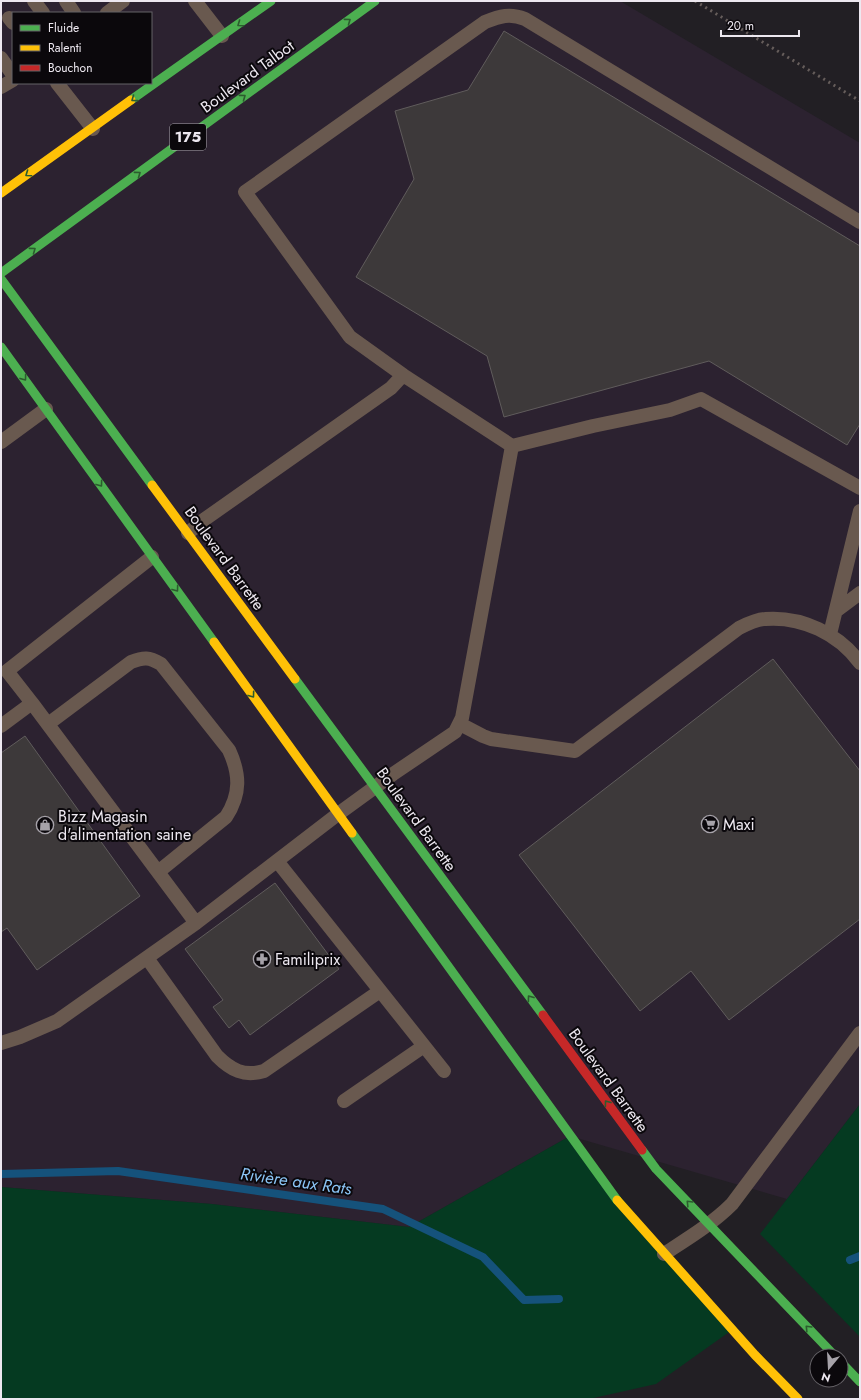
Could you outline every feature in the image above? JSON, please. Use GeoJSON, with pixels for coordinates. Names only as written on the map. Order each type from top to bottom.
{"type":"FeatureCollection","features":[{"type":"Feature","properties":{"kind":"main road"},"geometry":{"type":"LineString","coordinates":[[1,193],[272,1]]}},
{"type":"Feature","properties":{"kind":"main road","name":"Boulevard Talbot"},"geometry":{"type":"LineString","coordinates":[[1,273],[375,1]]}},
{"type":"Feature","properties":{"kind":"main road","name":"Boulevard Barrette"},"geometry":{"type":"LineString","coordinates":[[1,279],[656,1170],[827,1348]]}},
{"type":"Feature","properties":{"kind":"main road"},"geometry":{"type":"LineString","coordinates":[[1,347],[619,1203],[755,1355],[798,1399]]}},
{"type":"Feature","properties":{"kind":"main road"},"geometry":{"type":"LineString","coordinates":[[849,1370],[860,1382]]}},
{"type":"Feature","properties":{"kind":"lane"},"geometry":{"type":"LineString","coordinates":[[34,1],[42,12]]}},
{"type":"Feature","properties":{"kind":"lane"},"geometry":{"type":"LineString","coordinates":[[66,1],[73,12]]}},
{"type":"Feature","properties":{"kind":"lane"},"geometry":{"type":"LineString","coordinates":[[195,1],[222,36]]}},
{"type":"Feature","properties":{"kind":"lane"},"geometry":{"type":"LineString","coordinates":[[860,222],[525,19],[516,16],[496,18],[485,22],[244,192],[350,337],[403,375],[512,446],[594,426],[670,410],[701,399],[860,488]]}},
{"type":"Feature","properties":{"kind":"lane"},"geometry":{"type":"LineString","coordinates":[[1,58],[12,74]]}},
{"type":"Feature","properties":{"kind":"lane"},"geometry":{"type":"LineString","coordinates":[[1,87],[12,81]]}},
{"type":"Feature","properties":{"kind":"lane"},"geometry":{"type":"LineString","coordinates":[[58,84],[93,129]]}},
{"type":"Feature","properties":{"kind":"lane"},"geometry":{"type":"LineString","coordinates":[[188,533],[205,519],[392,388],[403,375]]}},
{"type":"Feature","properties":{"kind":"lane"},"geometry":{"type":"LineString","coordinates":[[1,442],[46,409]]}},
{"type":"Feature","properties":{"kind":"lane"},"geometry":{"type":"LineString","coordinates":[[1,1043],[20,1037],[57,1021],[196,923],[375,787],[455,732],[460,724],[512,446]]}},
{"type":"Feature","properties":{"kind":"lane"},"geometry":{"type":"LineString","coordinates":[[830,634],[860,510]]}},
{"type":"Feature","properties":{"kind":"lane"},"geometry":{"type":"LineString","coordinates":[[152,556],[4,667],[196,923]]}},
{"type":"Feature","properties":{"kind":"lane"},"geometry":{"type":"LineString","coordinates":[[836,611],[860,593]]}},
{"type":"Feature","properties":{"kind":"lane"},"geometry":{"type":"LineString","coordinates":[[460,724],[491,739],[574,751],[739,628],[764,619],[779,619],[800,622],[830,634],[843,643],[860,663]]}},
{"type":"Feature","properties":{"kind":"lane"},"geometry":{"type":"LineString","coordinates":[[48,724],[131,662],[142,658],[151,659],[161,664],[229,750],[235,763],[238,789],[233,806],[226,817],[158,872]]}},
{"type":"Feature","properties":{"kind":"lane"},"geometry":{"type":"LineString","coordinates":[[1,726],[32,703]]}},
{"type":"Feature","properties":{"kind":"lane"},"geometry":{"type":"LineString","coordinates":[[277,861],[444,1071]]}},
{"type":"Feature","properties":{"kind":"lane"},"geometry":{"type":"LineString","coordinates":[[147,958],[217,1056],[225,1064],[247,1074],[255,1074],[264,1071],[380,991]]}},
{"type":"Feature","properties":{"kind":"lane"},"geometry":{"type":"LineString","coordinates":[[664,1254],[709,1224],[732,1204],[860,1033]]}},
{"type":"Feature","properties":{"kind":"lane"},"geometry":{"type":"LineString","coordinates":[[344,1101],[424,1046]]}},
{"type":"Feature","properties":{"kind":"shaded area"},"geometry":{"type":"Polygon","coordinates":[[[1,1],[620,1],[860,143],[860,1104],[787,1199],[570,1136],[409,1227],[212,1204],[1,1187],[1,1]]]}},
{"type":"Feature","properties":{"kind":"green space"},"geometry":{"type":"Polygon","coordinates":[[[860,1104],[860,1337],[760,1234],[860,1104]]]}},
{"type":"Feature","properties":{"kind":"green space"},"geometry":{"type":"Polygon","coordinates":[[[570,1136],[732,1330],[656,1384],[589,1399],[1,1399],[1,1187],[212,1204],[409,1227],[570,1136]]]}},
{"type":"Feature","properties":{"kind":"building"},"geometry":{"type":"Polygon","coordinates":[[[504,31],[860,246],[860,424],[847,445],[709,361],[504,417],[487,356],[356,277],[414,179],[395,111],[468,90],[504,31]]]}},
{"type":"Feature","properties":{"kind":"building","name":"Maxi"},"geometry":{"type":"Polygon","coordinates":[[[773,659],[860,771],[860,919],[729,1020],[691,971],[640,1011],[519,855],[773,659]]]}},
{"type":"Feature","properties":{"kind":"building","name":"Bizz Magasin d'alimentation saine"},"geometry":{"type":"Polygon","coordinates":[[[25,736],[140,896],[37,970],[7,928],[1,932],[1,753],[25,736]]]}},
{"type":"Feature","properties":{"kind":"building","name":"Familiprix"},"geometry":{"type":"Polygon","coordinates":[[[275,883],[339,969],[250,1035],[239,1020],[229,1028],[213,1007],[223,1000],[185,949],[275,883]]]}},
{"type":"Feature","properties":{"kind":"waterway","name":"Rivière aux Rats"},"geometry":{"type":"LineString","coordinates":[[1,1174],[118,1171],[383,1209],[483,1257],[524,1300],[559,1299]]}},
{"type":"Feature","properties":{"kind":"waterway","name":"Rivière aux Rats"},"geometry":{"type":"LineString","coordinates":[[850,1260],[860,1256]]}},
{"type":"Feature","properties":{"kind":"railway"},"geometry":{"type":"LineString","coordinates":[[695,1],[860,101]]}},
{"type":"Feature","properties":{"kind":"traffic: fast"},"geometry":{"type":"LineString","coordinates":[[131,100],[271,1]]}},
{"type":"Feature","properties":{"kind":"traffic: fast"},"geometry":{"type":"LineString","coordinates":[[1,273],[375,1]]}},
{"type":"Feature","properties":{"kind":"traffic: fast"},"geometry":{"type":"LineString","coordinates":[[1,279],[152,485]]}},
{"type":"Feature","properties":{"kind":"traffic: fast"},"geometry":{"type":"LineString","coordinates":[[1,347],[214,642]]}},
{"type":"Feature","properties":{"kind":"traffic: fast"},"geometry":{"type":"LineString","coordinates":[[295,679],[543,1015]]}},
{"type":"Feature","properties":{"kind":"traffic: fast"},"geometry":{"type":"LineString","coordinates":[[352,833],[617,1200]]}},
{"type":"Feature","properties":{"kind":"traffic: fast"},"geometry":{"type":"LineString","coordinates":[[642,1150],[656,1169],[827,1348]]}},
{"type":"Feature","properties":{"kind":"traffic: fast"},"geometry":{"type":"LineString","coordinates":[[849,1370],[860,1382]]}},
{"type":"Feature","properties":{"kind":"traffic: slow"},"geometry":{"type":"LineString","coordinates":[[1,193],[131,100]]}},
{"type":"Feature","properties":{"kind":"traffic: slow"},"geometry":{"type":"LineString","coordinates":[[152,485],[295,679]]}},
{"type":"Feature","properties":{"kind":"traffic: slow"},"geometry":{"type":"LineString","coordinates":[[214,642],[352,833]]}},
{"type":"Feature","properties":{"kind":"traffic: slow"},"geometry":{"type":"LineString","coordinates":[[617,1200],[755,1355],[798,1399]]}},
{"type":"Feature","properties":{"kind":"traffic: jam"},"geometry":{"type":"LineString","coordinates":[[543,1015],[642,1150]]}},
{"type":"Feature","properties":{"kind":"place","name":"Maxi"},"geometry":{"type":"Point","coordinates":[710,824]}},
{"type":"Feature","properties":{"kind":"place","name":"Bizz Magasin d'alimentation saine"},"geometry":{"type":"Point","coordinates":[45,825]}},
{"type":"Feature","properties":{"kind":"place","name":"Familiprix"},"geometry":{"type":"Point","coordinates":[262,959]}}]}
